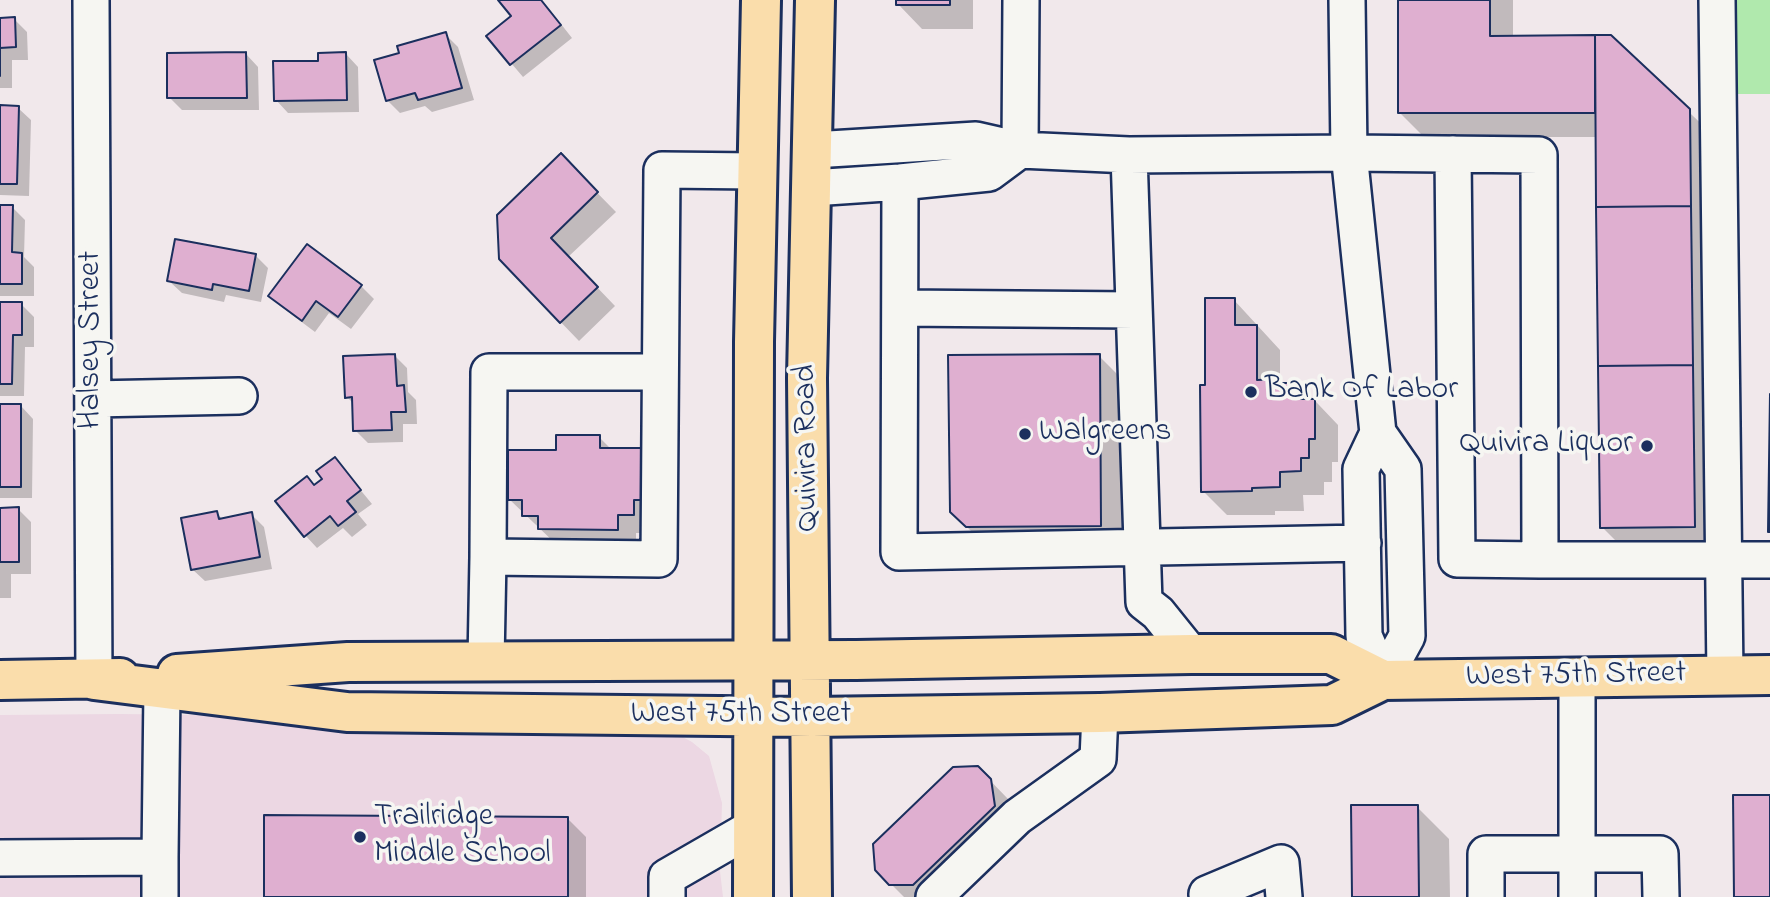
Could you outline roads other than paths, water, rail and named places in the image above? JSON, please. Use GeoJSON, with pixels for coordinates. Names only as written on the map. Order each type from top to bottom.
{"type":"FeatureCollection","features":[{"type":"Feature","properties":{"kind":"main road","name":"Quivira Road"},"geometry":{"type":"LineString","coordinates":[[753,897],[754,342],[761,0]]}},
{"type":"Feature","properties":{"kind":"main road","name":"Quivira Road"},"geometry":{"type":"LineString","coordinates":[[812,897],[807,378],[815,0]]}},
{"type":"Feature","properties":{"kind":"main road"},"geometry":{"type":"LineString","coordinates":[[757,172],[812,170]]}},
{"type":"Feature","properties":{"kind":"main road","name":"West 75th Street"},"geometry":{"type":"LineString","coordinates":[[0,680],[94,680],[348,662],[753,661],[1191,654],[1331,654],[1382,680]]}},
{"type":"Feature","properties":{"kind":"main road","name":"West 75th Street"},"geometry":{"type":"LineString","coordinates":[[94,680],[347,712],[812,718],[1100,713],[1332,705],[1382,680],[1770,675]]}},
{"type":"Feature","properties":{"kind":"street","name":"Halsey Street"},"geometry":{"type":"LineString","coordinates":[[91,0],[94,680]]}},
{"type":"Feature","properties":{"kind":"street"},"geometry":{"type":"LineString","coordinates":[[1020,150],[1021,0]]}},
{"type":"Feature","properties":{"kind":"street"},"geometry":{"type":"LineString","coordinates":[[1347,0],[1349,153],[1378,433],[1403,468],[1407,636],[1382,680]]}},
{"type":"Feature","properties":{"kind":"street"},"geometry":{"type":"LineString","coordinates":[[1717,0],[1725,676]]}},
{"type":"Feature","properties":{"kind":"street"},"geometry":{"type":"LineString","coordinates":[[812,170],[976,140],[1020,150],[1129,155],[1539,155],[1540,560]]}},
{"type":"Feature","properties":{"kind":"street"},"geometry":{"type":"LineString","coordinates":[[812,170],[900,182],[989,173],[1020,150]]}},
{"type":"Feature","properties":{"kind":"street"},"geometry":{"type":"LineString","coordinates":[[1129,155],[1144,602],[1158,613],[1191,654]]}},
{"type":"Feature","properties":{"kind":"street"},"geometry":{"type":"LineString","coordinates":[[1453,155],[1457,559],[1770,560]]}},
{"type":"Feature","properties":{"kind":"street"},"geometry":{"type":"LineString","coordinates":[[488,557],[659,559],[662,170],[757,172]]}},
{"type":"Feature","properties":{"kind":"street"},"geometry":{"type":"LineString","coordinates":[[900,182],[899,552],[1363,543]]}},
{"type":"Feature","properties":{"kind":"street"},"geometry":{"type":"LineString","coordinates":[[900,308],[1134,310]]}},
{"type":"Feature","properties":{"kind":"street"},"geometry":{"type":"LineString","coordinates":[[486,661],[489,372],[660,372]]}},
{"type":"Feature","properties":{"kind":"street"},"geometry":{"type":"LineString","coordinates":[[93,398],[239,396]]}},
{"type":"Feature","properties":{"kind":"street"},"geometry":{"type":"LineString","coordinates":[[1378,433],[1361,470],[1364,636],[1382,680]]}},
{"type":"Feature","properties":{"kind":"street"},"geometry":{"type":"LineString","coordinates":[[1577,677],[1577,897]]}},
{"type":"Feature","properties":{"kind":"street"},"geometry":{"type":"LineString","coordinates":[[160,897],[162,689]]}},
{"type":"Feature","properties":{"kind":"street"},"geometry":{"type":"LineString","coordinates":[[934,897],[1017,817],[1098,759],[1100,713]]}},
{"type":"Feature","properties":{"kind":"street"},"geometry":{"type":"LineString","coordinates":[[667,897],[667,877],[752,828]]}},
{"type":"Feature","properties":{"kind":"street"},"geometry":{"type":"LineString","coordinates":[[1486,897],[1486,853],[1660,853],[1661,897]]}},
{"type":"Feature","properties":{"kind":"street"},"geometry":{"type":"LineString","coordinates":[[0,858],[160,858]]}},
{"type":"Feature","properties":{"kind":"street"},"geometry":{"type":"LineString","coordinates":[[1208,897],[1206,894],[1281,863],[1284,897]]}},
{"type":"Feature","properties":{"kind":"place","name":"Bank Of Labor"},"geometry":{"type":"Point","coordinates":[1251,392]}},
{"type":"Feature","properties":{"kind":"place","name":"Walgreens"},"geometry":{"type":"Point","coordinates":[1025,434]}},
{"type":"Feature","properties":{"kind":"place","name":"Quivira Liquor"},"geometry":{"type":"Point","coordinates":[1647,446]}},
{"type":"Feature","properties":{"kind":"place","name":"Trailridge Middle School"},"geometry":{"type":"Point","coordinates":[360,837]}}]}
